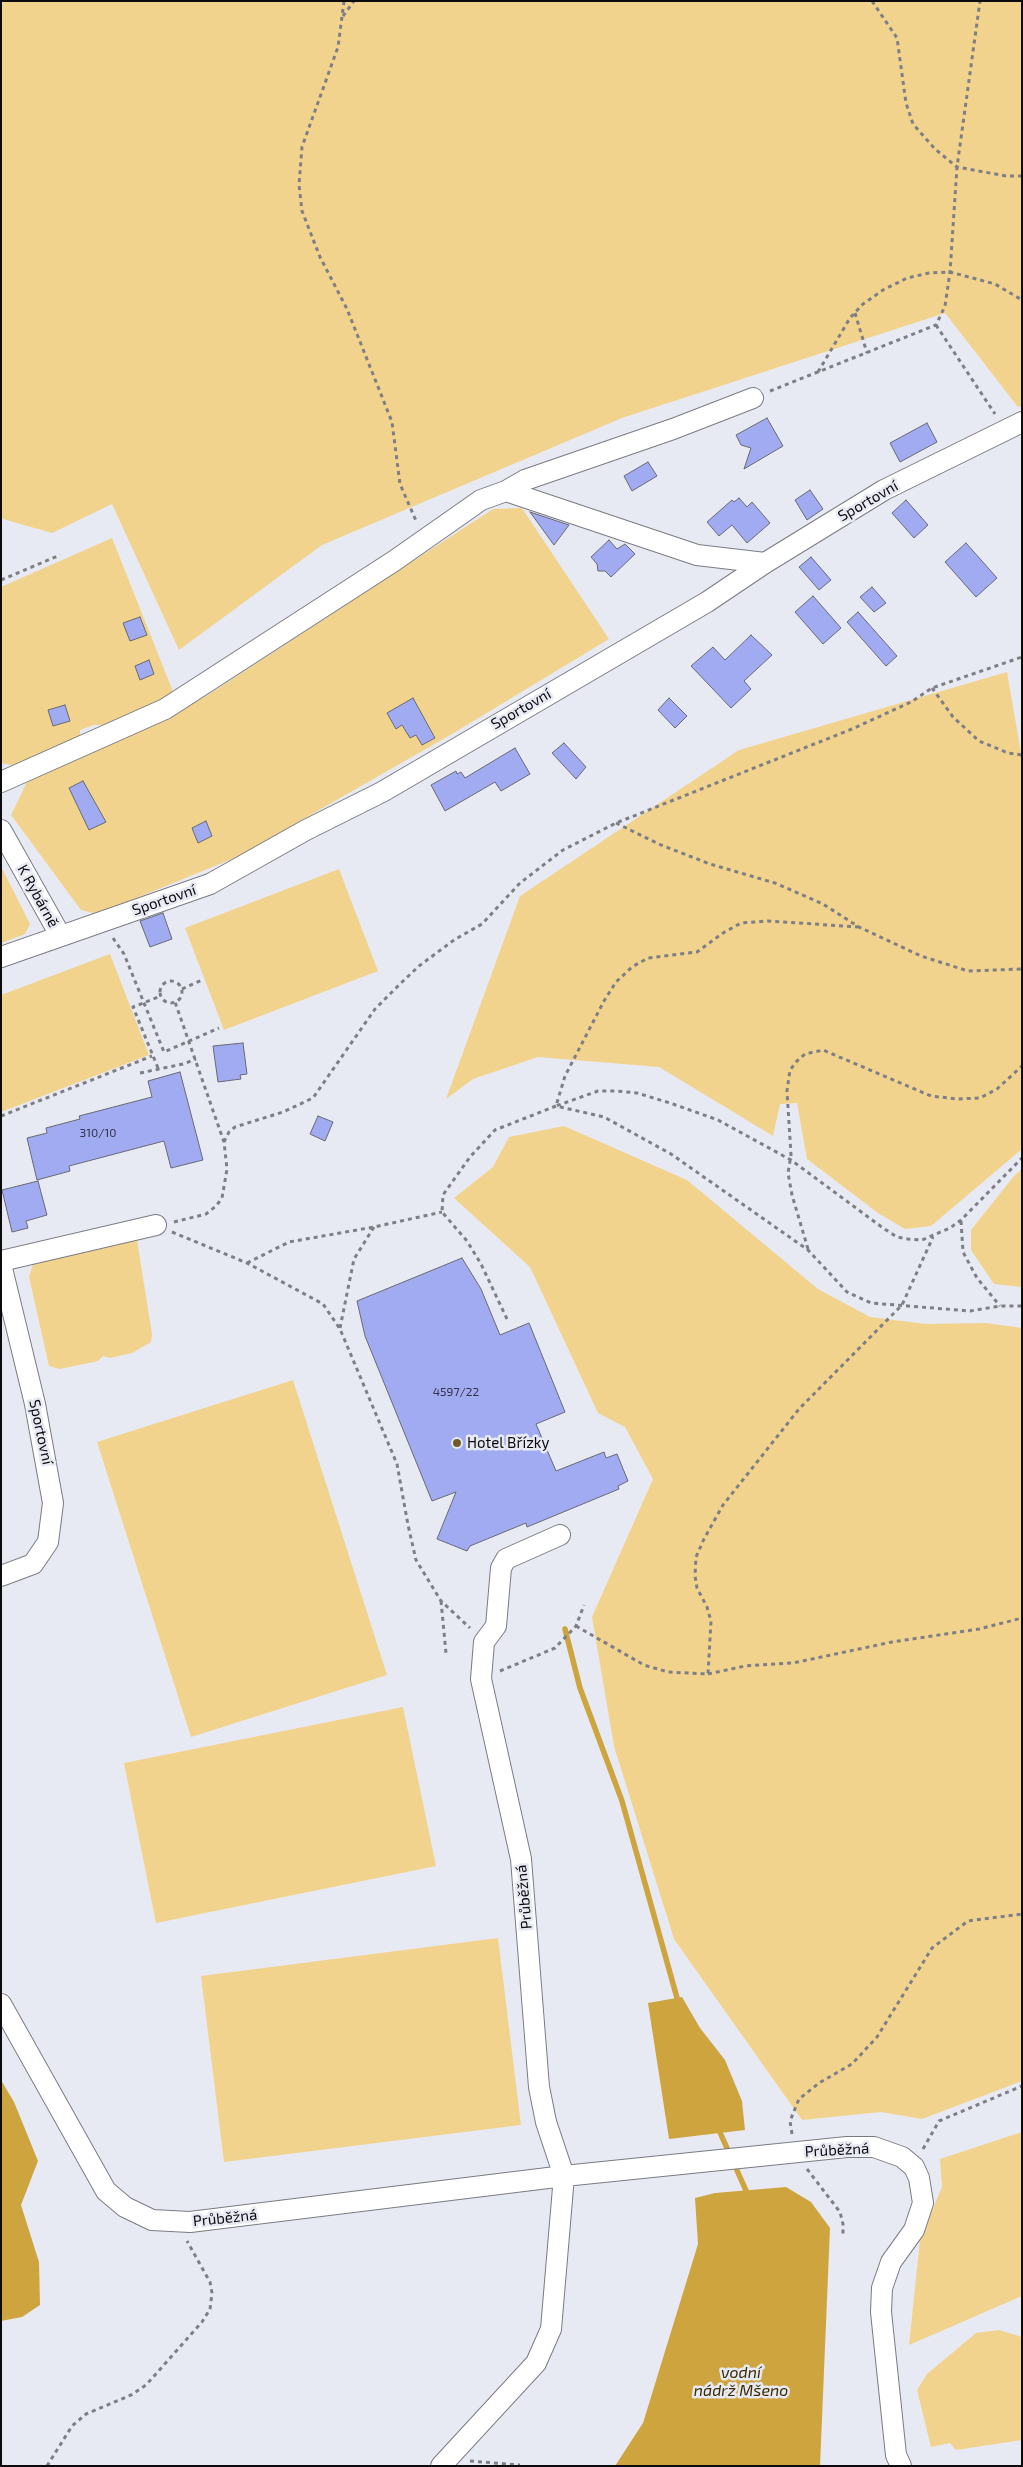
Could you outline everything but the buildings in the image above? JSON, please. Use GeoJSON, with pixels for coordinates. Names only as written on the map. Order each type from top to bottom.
{"type":"FeatureCollection","features":[{"type":"Feature","properties":{"kind":"street"},"geometry":{"type":"LineString","coordinates":[[1,782],[164,709],[424,540],[481,500],[506,491],[525,480],[673,429],[753,398]]}},
{"type":"Feature","properties":{"kind":"street","name":"Sportovní"},"geometry":{"type":"LineString","coordinates":[[1,957],[210,884],[306,830],[382,792],[707,602],[765,563],[884,490],[1014,426]]}},
{"type":"Feature","properties":{"kind":"street"},"geometry":{"type":"LineString","coordinates":[[506,491],[697,555],[765,563]]}},
{"type":"Feature","properties":{"kind":"street","name":"K Rybárně"},"geometry":{"type":"LineString","coordinates":[[1,830],[60,935]]}},
{"type":"Feature","properties":{"kind":"street"},"geometry":{"type":"LineString","coordinates":[[1,1263],[156,1225]]}},
{"type":"Feature","properties":{"kind":"street","name":"Sportovní"},"geometry":{"type":"LineString","coordinates":[[1,1263],[35,1404],[53,1503],[48,1542],[33,1564],[1,1576]]}},
{"type":"Feature","properties":{"kind":"street"},"geometry":{"type":"LineString","coordinates":[[484,1642],[496,1626],[500,1568],[506,1559],[560,1535]]}},
{"type":"Feature","properties":{"kind":"street","name":"Průběžná"},"geometry":{"type":"LineString","coordinates":[[484,1642],[481,1679],[521,1859],[539,2087],[546,2122],[564,2176]]}},
{"type":"Feature","properties":{"kind":"street","name":"Průběžná"},"geometry":{"type":"LineString","coordinates":[[1,2004],[106,2191],[125,2207],[152,2220],[190,2222],[564,2176],[847,2147],[874,2147],[902,2157],[914,2167]]}},
{"type":"Feature","properties":{"kind":"street"},"geometry":{"type":"LineString","coordinates":[[901,2466],[896,2455],[881,2312],[882,2288],[886,2272],[914,2230],[923,2203],[920,2178],[914,2167]]}},
{"type":"Feature","properties":{"kind":"street"},"geometry":{"type":"LineString","coordinates":[[446,2462],[536,2363],[551,2329],[564,2176]]}},
{"type":"Feature","properties":{"kind":"path"},"geometry":{"type":"LineString","coordinates":[[344,1],[338,47],[302,148],[299,185],[302,211],[320,257],[347,309],[392,422],[400,484],[424,540]]}},
{"type":"Feature","properties":{"kind":"path"},"geometry":{"type":"LineString","coordinates":[[342,16],[354,1]]}},
{"type":"Feature","properties":{"kind":"path"},"geometry":{"type":"LineString","coordinates":[[872,1],[897,38],[906,103],[913,124],[934,149],[957,167],[1006,176],[1022,176]]}},
{"type":"Feature","properties":{"kind":"path"},"geometry":{"type":"LineString","coordinates":[[753,398],[936,326],[945,306],[950,272],[957,167],[980,1]]}},
{"type":"Feature","properties":{"kind":"path"},"geometry":{"type":"LineString","coordinates":[[818,373],[837,339],[855,313],[883,290],[907,278],[929,273],[950,272],[995,284],[1022,300]]}},
{"type":"Feature","properties":{"kind":"path"},"geometry":{"type":"LineString","coordinates":[[855,313],[867,353]]}},
{"type":"Feature","properties":{"kind":"path"},"geometry":{"type":"LineString","coordinates":[[936,326],[1014,426]]}},
{"type":"Feature","properties":{"kind":"path"},"geometry":{"type":"LineString","coordinates":[[1,580],[60,555]]}},
{"type":"Feature","properties":{"kind":"path"},"geometry":{"type":"LineString","coordinates":[[224,1142],[229,1132],[235,1127],[283,1112],[313,1098],[375,1009],[418,966],[454,940],[482,924],[520,883],[556,856],[616,823],[852,729],[912,702],[932,688],[1022,657]]}},
{"type":"Feature","properties":{"kind":"path"},"geometry":{"type":"LineString","coordinates":[[932,688],[953,717],[979,741],[1008,753],[1022,754]]}},
{"type":"Feature","properties":{"kind":"path"},"geometry":{"type":"LineString","coordinates":[[616,823],[661,845],[710,864],[775,883],[823,904],[859,927],[921,956],[968,971],[1022,969]]}},
{"type":"Feature","properties":{"kind":"path"},"geometry":{"type":"LineString","coordinates":[[101,921],[124,954],[164,1052],[219,1028]]}},
{"type":"Feature","properties":{"kind":"path"},"geometry":{"type":"LineString","coordinates":[[556,1106],[565,1076],[604,1001],[616,982],[632,967],[648,958],[697,952],[723,933],[741,923],[768,921],[859,927]]}},
{"type":"Feature","properties":{"kind":"path"},"geometry":{"type":"LineString","coordinates":[[182,989],[202,980]]}},
{"type":"Feature","properties":{"kind":"path"},"geometry":{"type":"LineString","coordinates":[[174,981],[182,989],[181,997],[175,1002],[167,1002],[161,996],[160,988],[166,982],[174,981]]}},
{"type":"Feature","properties":{"kind":"path"},"geometry":{"type":"LineString","coordinates":[[158,1068],[133,1007],[161,996]]}},
{"type":"Feature","properties":{"kind":"path"},"geometry":{"type":"LineString","coordinates":[[156,1225],[194,1219],[206,1214],[222,1198],[227,1169],[224,1142],[175,1002]]}},
{"type":"Feature","properties":{"kind":"path"},"geometry":{"type":"LineString","coordinates":[[808,1250],[792,1195],[788,1173],[791,1160],[787,1091],[790,1070],[805,1054],[823,1050],[930,1096],[957,1099],[980,1098],[988,1094],[997,1089],[1022,1066]]}},
{"type":"Feature","properties":{"kind":"path"},"geometry":{"type":"LineString","coordinates":[[1,1116],[152,1056]]}},
{"type":"Feature","properties":{"kind":"path"},"geometry":{"type":"LineString","coordinates":[[140,1073],[183,1064],[196,1059]]}},
{"type":"Feature","properties":{"kind":"path"},"geometry":{"type":"LineString","coordinates":[[507,1319],[472,1249],[442,1212],[444,1195],[470,1157],[495,1130],[598,1091],[637,1094],[718,1120],[791,1160],[835,1194],[897,1237],[922,1240],[934,1237],[961,1220],[1022,1158]]}},
{"type":"Feature","properties":{"kind":"path"},"geometry":{"type":"LineString","coordinates":[[556,1106],[604,1117],[662,1150],[808,1250],[848,1292],[871,1303],[970,1311],[1000,1306],[1022,1306]]}},
{"type":"Feature","properties":{"kind":"path"},"geometry":{"type":"LineString","coordinates":[[246,1263],[289,1242],[374,1227],[442,1212]]}},
{"type":"Feature","properties":{"kind":"path"},"geometry":{"type":"LineString","coordinates":[[961,1220],[963,1252],[977,1278],[1000,1306]]}},
{"type":"Feature","properties":{"kind":"path"},"geometry":{"type":"LineString","coordinates":[[156,1225],[246,1263],[323,1304],[340,1328],[397,1464],[416,1560],[441,1601],[484,1642]]}},
{"type":"Feature","properties":{"kind":"path"},"geometry":{"type":"LineString","coordinates":[[340,1328],[354,1259],[374,1227]]}},
{"type":"Feature","properties":{"kind":"path"},"geometry":{"type":"LineString","coordinates":[[708,1674],[711,1621],[707,1606],[697,1588],[695,1576],[696,1557],[704,1539],[723,1505],[798,1409],[902,1306],[934,1237]]}},
{"type":"Feature","properties":{"kind":"path"},"geometry":{"type":"LineString","coordinates":[[441,1601],[446,1653]]}},
{"type":"Feature","properties":{"kind":"path"},"geometry":{"type":"LineString","coordinates":[[481,1679],[555,1648],[576,1626],[584,1605]]}},
{"type":"Feature","properties":{"kind":"path"},"geometry":{"type":"LineString","coordinates":[[576,1626],[644,1664],[668,1672],[708,1674],[745,1666],[793,1663],[892,1642],[979,1629],[1022,1618]]}},
{"type":"Feature","properties":{"kind":"path"},"geometry":{"type":"LineString","coordinates":[[843,2237],[844,2224],[840,2212],[808,2171],[797,2152],[790,2121],[799,2099],[819,2083],[852,2064],[877,2036],[932,1948],[968,1921],[1022,1914]]}},
{"type":"Feature","properties":{"kind":"path"},"geometry":{"type":"LineString","coordinates":[[914,2167],[939,2121],[1022,2086]]}},
{"type":"Feature","properties":{"kind":"path"},"geometry":{"type":"LineString","coordinates":[[47,2466],[72,2426],[86,2414],[131,2395],[146,2385],[202,2322],[210,2309],[212,2293],[210,2282],[175,2222]]}},
{"type":"Feature","properties":{"kind":"path"},"geometry":{"type":"LineString","coordinates":[[446,2462],[520,2465]]}},
{"type":"Feature","properties":{"kind":"shaded area"},"geometry":{"type":"Polygon","coordinates":[[[3,1],[1022,1],[1022,406],[1018,407],[945,313],[622,418],[322,545],[179,650],[112,504],[52,533],[3,519],[1,516],[1,12],[3,1]]]}},
{"type":"Feature","properties":{"kind":"shaded area"},"geometry":{"type":"Polygon","coordinates":[[[522,508],[609,639],[452,734],[237,857],[97,914],[81,910],[11,815],[27,782],[160,722],[211,693],[493,509],[522,508]]]}},
{"type":"Feature","properties":{"kind":"shaded area"},"geometry":{"type":"Polygon","coordinates":[[[112,538],[174,694],[110,725],[94,725],[80,730],[80,738],[12,765],[1,763],[1,587],[112,538]]]}},
{"type":"Feature","properties":{"kind":"shaded area"},"geometry":{"type":"Polygon","coordinates":[[[1007,672],[1022,758],[1022,1149],[931,1226],[905,1229],[878,1213],[807,1159],[797,1103],[780,1104],[773,1136],[659,1067],[538,1057],[473,1079],[446,1099],[520,896],[739,750],[1007,672]]]}},
{"type":"Feature","properties":{"kind":"shaded area"},"geometry":{"type":"Polygon","coordinates":[[[1,866],[30,924],[25,934],[1,943],[1,866]]]}},
{"type":"Feature","properties":{"kind":"shaded area"},"geometry":{"type":"Polygon","coordinates":[[[339,869],[378,971],[224,1030],[185,928],[339,869]]]}},
{"type":"Feature","properties":{"kind":"shaded area"},"geometry":{"type":"Polygon","coordinates":[[[110,954],[149,1055],[1,1112],[1,995],[110,954]]]}},
{"type":"Feature","properties":{"kind":"shaded area"},"geometry":{"type":"Polygon","coordinates":[[[564,1126],[687,1180],[818,1289],[870,1317],[926,1324],[986,1323],[1022,1328],[1022,2081],[922,2119],[881,2112],[802,2120],[674,1939],[614,1746],[592,1617],[653,1479],[625,1427],[598,1413],[530,1267],[454,1198],[493,1167],[509,1137],[564,1126]]]}},
{"type":"Feature","properties":{"kind":"shaded area"},"geometry":{"type":"Polygon","coordinates":[[[1022,1169],[1022,1287],[994,1284],[971,1250],[971,1230],[1014,1176],[1022,1169]]]}},
{"type":"Feature","properties":{"kind":"shaded area"},"geometry":{"type":"Polygon","coordinates":[[[137,1240],[152,1334],[151,1342],[132,1353],[110,1358],[103,1356],[98,1361],[60,1369],[49,1366],[29,1277],[33,1264],[137,1240]]]}},
{"type":"Feature","properties":{"kind":"shaded area"},"geometry":{"type":"Polygon","coordinates":[[[293,1380],[387,1675],[191,1737],[97,1442],[293,1380]]]}},
{"type":"Feature","properties":{"kind":"shaded area"},"geometry":{"type":"Polygon","coordinates":[[[403,1707],[436,1866],[156,1923],[124,1763],[403,1707]]]}},
{"type":"Feature","properties":{"kind":"shaded area"},"geometry":{"type":"Polygon","coordinates":[[[498,1938],[521,2125],[224,2162],[201,1976],[498,1938]]]}},
{"type":"Feature","properties":{"kind":"shaded area"},"geometry":{"type":"Polygon","coordinates":[[[1022,2132],[1022,2296],[909,2345],[920,2240],[942,2187],[940,2159],[1022,2132]]]}},
{"type":"Feature","properties":{"kind":"shaded area"},"geometry":{"type":"Polygon","coordinates":[[[999,2330],[1022,2337],[1022,2440],[956,2450],[950,2443],[931,2447],[917,2390],[927,2374],[976,2333],[999,2330]]]}},
{"type":"Feature","properties":{"kind":"water"},"geometry":{"type":"Polygon","coordinates":[[[682,1997],[700,2028],[725,2060],[742,2101],[745,2130],[669,2139],[648,2003],[682,1997]]]}},
{"type":"Feature","properties":{"kind":"water"},"geometry":{"type":"Polygon","coordinates":[[[1,2080],[14,2102],[38,2161],[21,2205],[39,2262],[40,2305],[22,2317],[1,2321],[1,2080]]]}},
{"type":"Feature","properties":{"kind":"water","name":"vodní nádrž Mšeno"},"geometry":{"type":"Polygon","coordinates":[[[786,2187],[811,2202],[830,2228],[820,2466],[615,2466],[643,2423],[698,2244],[695,2198],[715,2193],[786,2187]]]}},
{"type":"Feature","properties":{"kind":"waterway"},"geometry":{"type":"LineString","coordinates":[[565,1629],[580,1688],[622,1801],[679,2005]]}},
{"type":"Feature","properties":{"kind":"waterway"},"geometry":{"type":"LineString","coordinates":[[718,2128],[748,2195]]}},
{"type":"Feature","properties":{"kind":"place","name":"Hotel Břízky"},"geometry":{"type":"Point","coordinates":[457,1443]}}]}
